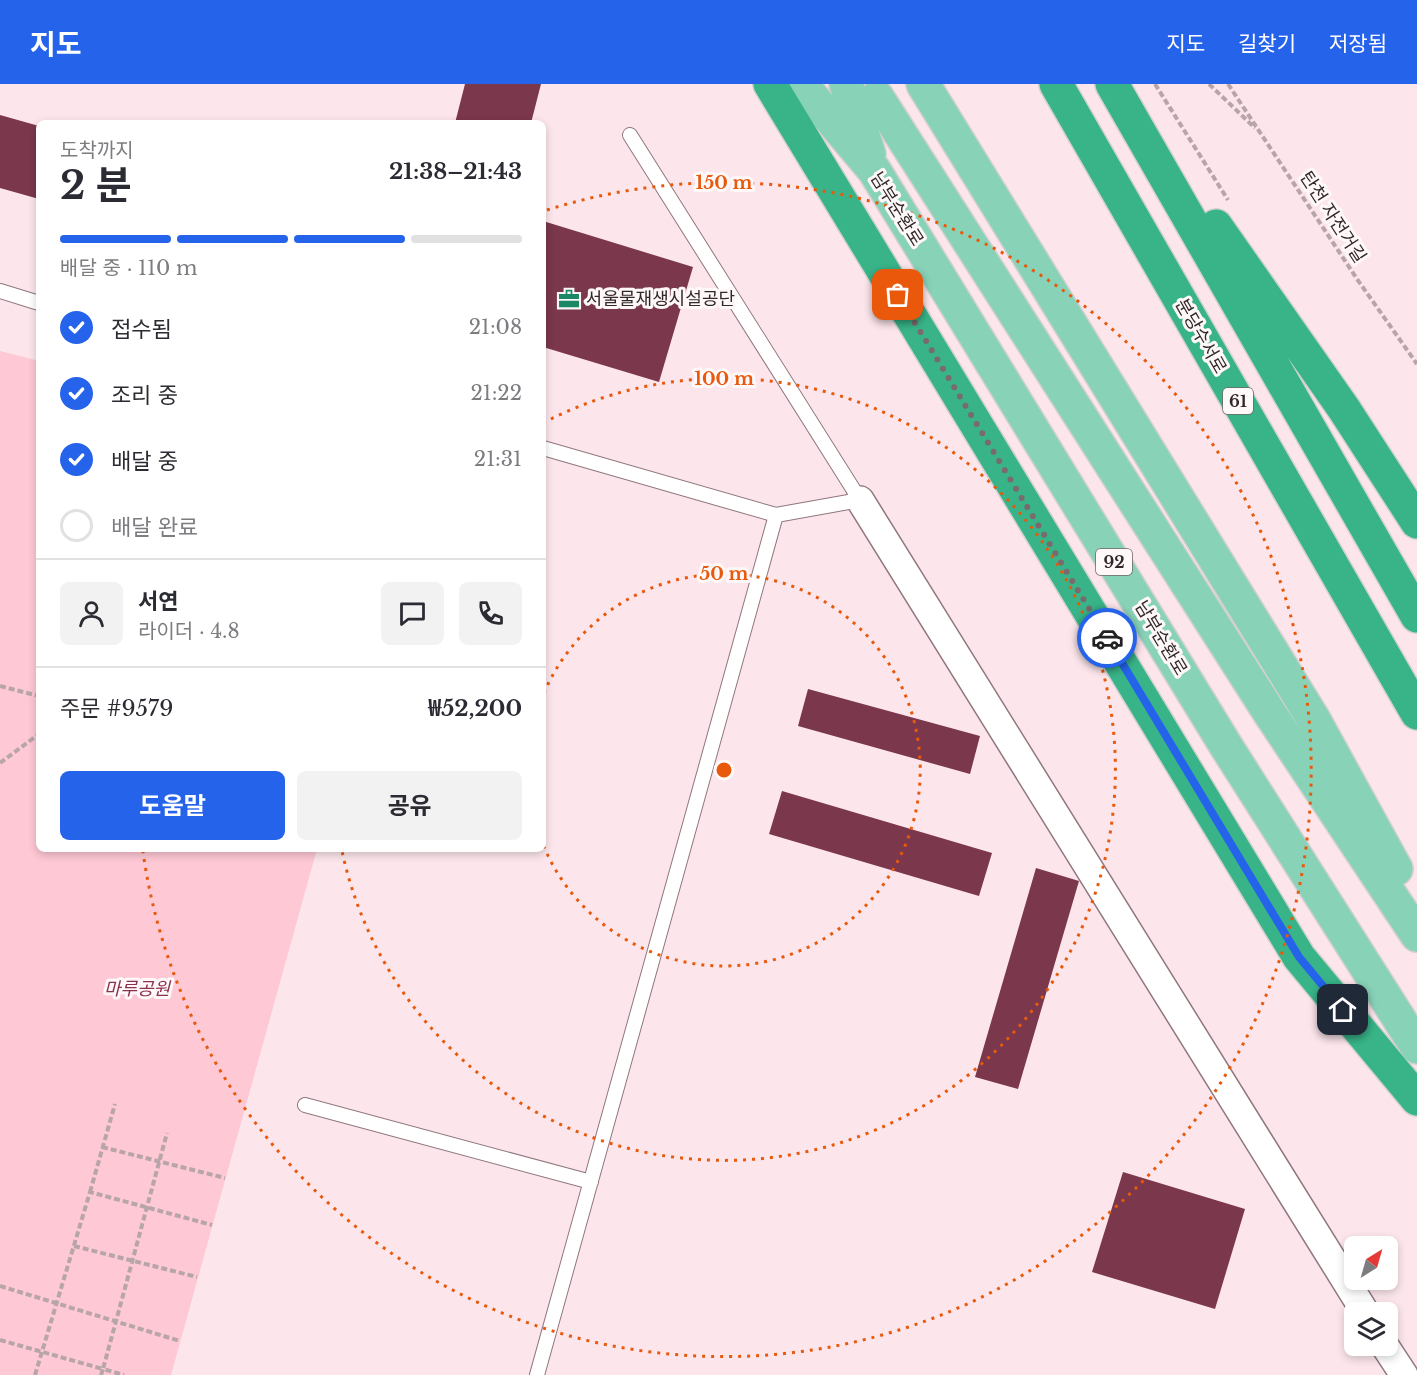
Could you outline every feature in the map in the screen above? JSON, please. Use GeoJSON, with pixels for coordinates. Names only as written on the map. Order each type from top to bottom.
{"type":"FeatureCollection","features":[{"type":"Feature","properties":{"kind":"highway"},"geometry":{"type":"LineString","coordinates":[[770,84],[1299,957],[1417,1099]]}},
{"type":"Feature","properties":{"kind":"highway","name":"분당수서로"},"geometry":{"type":"LineString","coordinates":[[1056,84],[1417,713]]}},
{"type":"Feature","properties":{"kind":"highway"},"geometry":{"type":"LineString","coordinates":[[1114,84],[1344,409],[1417,522]]}},
{"type":"Feature","properties":{"kind":"highway"},"geometry":{"type":"LineString","coordinates":[[1114,84],[1417,616]]}},
{"type":"Feature","properties":{"kind":"main road","name":"남부순환로"},"geometry":{"type":"LineString","coordinates":[[801,84],[874,170],[1226,746],[1417,1047]]}},
{"type":"Feature","properties":{"kind":"main road"},"geometry":{"type":"LineString","coordinates":[[817,84],[874,170]]}},
{"type":"Feature","properties":{"kind":"main road"},"geometry":{"type":"LineString","coordinates":[[846,84],[874,170]]}},
{"type":"Feature","properties":{"kind":"main road"},"geometry":{"type":"LineString","coordinates":[[923,84],[1314,720],[1417,907]]}},
{"type":"Feature","properties":{"kind":"main road"},"geometry":{"type":"LineString","coordinates":[[878,97],[1269,712],[1417,935]]}},
{"type":"Feature","properties":{"kind":"street"},"geometry":{"type":"LineString","coordinates":[[860,500],[1359,1302]]}},
{"type":"Feature","properties":{"kind":"street"},"geometry":{"type":"LineString","coordinates":[[1392,1356],[1404,1375]]}},
{"type":"Feature","properties":{"kind":"lane"},"geometry":{"type":"LineString","coordinates":[[546,449],[776,515],[860,500],[630,135]]}},
{"type":"Feature","properties":{"kind":"lane"},"geometry":{"type":"LineString","coordinates":[[0,291],[36,302]]}},
{"type":"Feature","properties":{"kind":"lane"},"geometry":{"type":"LineString","coordinates":[[537,1375],[776,515]]}},
{"type":"Feature","properties":{"kind":"lane"},"geometry":{"type":"LineString","coordinates":[[305,1105],[591,1182]]}},
{"type":"Feature","properties":{"kind":"path"},"geometry":{"type":"LineString","coordinates":[[1209,84],[1263,134]]}},
{"type":"Feature","properties":{"kind":"path","name":"탄천 자전거길"},"geometry":{"type":"LineString","coordinates":[[1228,84],[1357,279],[1417,364]]}},
{"type":"Feature","properties":{"kind":"path"},"geometry":{"type":"LineString","coordinates":[[0,686],[36,695]]}},
{"type":"Feature","properties":{"kind":"path"},"geometry":{"type":"LineString","coordinates":[[0,763],[36,736]]}},
{"type":"Feature","properties":{"kind":"path"},"geometry":{"type":"LineString","coordinates":[[35,1375],[44,1351],[115,1104]]}},
{"type":"Feature","properties":{"kind":"path"},"geometry":{"type":"LineString","coordinates":[[101,1375],[167,1133]]}},
{"type":"Feature","properties":{"kind":"path"},"geometry":{"type":"LineString","coordinates":[[102,1147],[225,1178]]}},
{"type":"Feature","properties":{"kind":"path"},"geometry":{"type":"LineString","coordinates":[[90,1192],[212,1225]]}},
{"type":"Feature","properties":{"kind":"path"},"geometry":{"type":"LineString","coordinates":[[74,1245],[197,1277]]}},
{"type":"Feature","properties":{"kind":"path"},"geometry":{"type":"LineString","coordinates":[[0,1286],[180,1341]]}},
{"type":"Feature","properties":{"kind":"path"},"geometry":{"type":"LineString","coordinates":[[0,1340],[124,1375]]}},
{"type":"Feature","properties":{"kind":"green space","name":"마루공원"},"geometry":{"type":"Polygon","coordinates":[[[0,351],[36,360],[36,852],[316,852],[171,1375],[0,1375],[0,351]]]}},
{"type":"Feature","properties":{"kind":"building"},"geometry":{"type":"Polygon","coordinates":[[[465,84],[541,84],[532,120],[456,120],[465,84]]]}},
{"type":"Feature","properties":{"kind":"building"},"geometry":{"type":"Polygon","coordinates":[[[0,115],[36,125],[36,198],[0,188],[0,115]]]}},
{"type":"Feature","properties":{"kind":"building"},"geometry":{"type":"Polygon","coordinates":[[[546,222],[693,267],[659,382],[546,348],[546,222]]]}},
{"type":"Feature","properties":{"kind":"building"},"geometry":{"type":"Polygon","coordinates":[[[808,689],[980,736],[970,774],[798,726],[808,689]]]}},
{"type":"Feature","properties":{"kind":"building"},"geometry":{"type":"Polygon","coordinates":[[[782,791],[992,853],[979,896],[769,834],[782,791]]]}},
{"type":"Feature","properties":{"kind":"building"},"geometry":{"type":"Polygon","coordinates":[[[1036,868],[1079,881],[1018,1089],[975,1077],[1036,868]]]}},
{"type":"Feature","properties":{"kind":"building"},"geometry":{"type":"Polygon","coordinates":[[[1123,1172],[1245,1209],[1215,1309],[1092,1272],[1123,1172]]]}},
{"type":"Feature","properties":{"kind":"way so far"},"geometry":{"type":"LineString","coordinates":[[898,295],[1107,638]]}},
{"type":"Feature","properties":{"kind":"place","name":"서울물재생시설공단"},"geometry":{"type":"Point","coordinates":[569,299]}},
{"type":"Feature","properties":{"kind":"route"},"geometry":{"type":"LineString","coordinates":[[1107,638],[1299,957],[1343,1010]]}}]}
